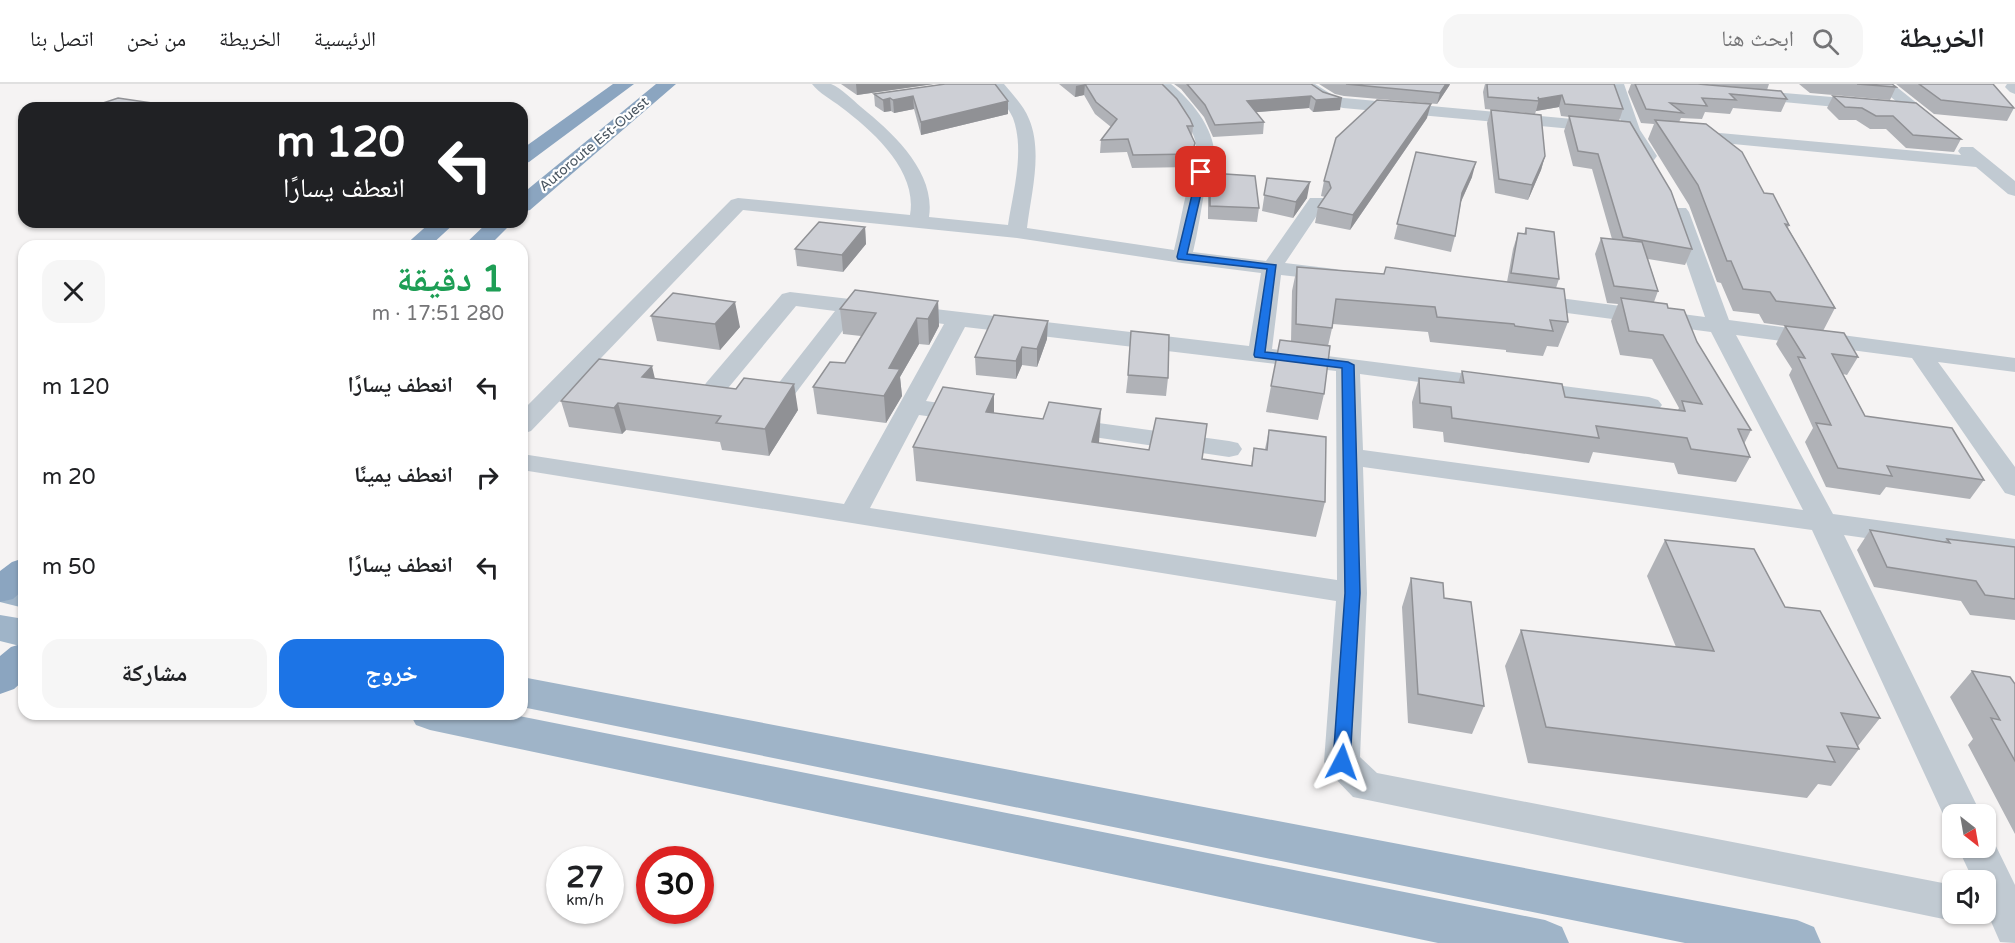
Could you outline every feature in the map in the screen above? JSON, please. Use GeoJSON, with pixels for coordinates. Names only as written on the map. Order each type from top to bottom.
{"type":"FeatureCollection","features":[{"type":"Feature","properties":{"kind":"highway","name":"Autoroute Est-Ouest"},"geometry":{"type":"LineString","coordinates":[[528,154],[625,84]]}},
{"type":"Feature","properties":{"kind":"highway","name":"Autoroute Est-Ouest"},"geometry":{"type":"LineString","coordinates":[[528,200],[666,84]]}},
{"type":"Feature","properties":{"kind":"highway"},"geometry":{"type":"LineString","coordinates":[[423,240],[437,228]]}},
{"type":"Feature","properties":{"kind":"highway"},"geometry":{"type":"LineString","coordinates":[[482,240],[495,228]]}},
{"type":"Feature","properties":{"kind":"highway"},"geometry":{"type":"LineString","coordinates":[[0,590],[18,575]]}},
{"type":"Feature","properties":{"kind":"highway"},"geometry":{"type":"LineString","coordinates":[[0,590],[18,593]]}},
{"type":"Feature","properties":{"kind":"highway"},"geometry":{"type":"LineString","coordinates":[[0,628],[18,632]]}},
{"type":"Feature","properties":{"kind":"highway"},"geometry":{"type":"LineString","coordinates":[[0,679],[18,662]]}},
{"type":"Feature","properties":{"kind":"highway"},"geometry":{"type":"LineString","coordinates":[[528,693],[1797,943]]}},
{"type":"Feature","properties":{"kind":"highway"},"geometry":{"type":"LineString","coordinates":[[459,720],[1545,943]]}},
{"type":"Feature","properties":{"kind":"street"},"geometry":{"type":"LineString","coordinates":[[820,84],[850,103],[908,163],[921,200],[919,222]]}},
{"type":"Feature","properties":{"kind":"street"},"geometry":{"type":"LineString","coordinates":[[996,84],[1022,121],[1026,145],[1017,232]]}},
{"type":"Feature","properties":{"kind":"street"},"geometry":{"type":"LineString","coordinates":[[1161,84],[1181,101],[1197,127],[1205,161],[1196,187],[1192,220],[1182,257]]}},
{"type":"Feature","properties":{"kind":"street"},"geometry":{"type":"LineString","coordinates":[[1304,84],[1328,99],[1343,103],[1980,162]]}},
{"type":"Feature","properties":{"kind":"street"},"geometry":{"type":"LineString","coordinates":[[1623,84],[1632,130],[1677,206],[1720,327],[1823,522],[1957,804]]}},
{"type":"Feature","properties":{"kind":"street"},"geometry":{"type":"LineString","coordinates":[[1883,84],[2015,190]]}},
{"type":"Feature","properties":{"kind":"street"},"geometry":{"type":"LineString","coordinates":[[1727,93],[1915,109]]}},
{"type":"Feature","properties":{"kind":"street"},"geometry":{"type":"LineString","coordinates":[[850,103],[872,99]]}},
{"type":"Feature","properties":{"kind":"street"},"geometry":{"type":"LineString","coordinates":[[1259,355],[1272,267],[1317,202]]}},
{"type":"Feature","properties":{"kind":"street"},"geometry":{"type":"LineString","coordinates":[[528,421],[589,371],[738,204],[1017,232],[1182,257],[1355,278]]}},
{"type":"Feature","properties":{"kind":"street"},"geometry":{"type":"LineString","coordinates":[[1508,298],[2015,365]]}},
{"type":"Feature","properties":{"kind":"street"},"geometry":{"type":"LineString","coordinates":[[850,305],[780,397],[703,386],[790,299],[850,305],[1348,365],[1649,405]]}},
{"type":"Feature","properties":{"kind":"street"},"geometry":{"type":"LineString","coordinates":[[852,514],[909,405],[958,319]]}},
{"type":"Feature","properties":{"kind":"street"},"geometry":{"type":"LineString","coordinates":[[1919,352],[2015,487]]}},
{"type":"Feature","properties":{"kind":"street"},"geometry":{"type":"LineString","coordinates":[[1348,365],[1352,457],[1352,593],[1342,762],[1366,786],[1942,901]]}},
{"type":"Feature","properties":{"kind":"street"},"geometry":{"type":"LineString","coordinates":[[909,405],[992,417]]}},
{"type":"Feature","properties":{"kind":"street"},"geometry":{"type":"LineString","coordinates":[[1040,423],[1229,449]]}},
{"type":"Feature","properties":{"kind":"street"},"geometry":{"type":"LineString","coordinates":[[1352,457],[2015,549]]}},
{"type":"Feature","properties":{"kind":"street"},"geometry":{"type":"LineString","coordinates":[[528,463],[1352,593]]}},
{"type":"Feature","properties":{"kind":"street"},"geometry":{"type":"LineString","coordinates":[[1981,858],[2006,917]]}},
{"type":"Feature","properties":{"kind":"building"},"geometry":{"type":"Polygon","coordinates":[[[945,84],[995,84],[1008,101],[921,122],[913,96],[883,100],[874,94],[945,84]]]}},
{"type":"Feature","properties":{"kind":"building"},"geometry":{"type":"Polygon","coordinates":[[[1085,84],[1162,84],[1177,99],[1193,126],[1187,126],[1195,143],[1192,154],[1133,155],[1128,139],[1101,140],[1117,119],[1096,102],[1085,84]]]}},
{"type":"Feature","properties":{"kind":"building"},"geometry":{"type":"Polygon","coordinates":[[[1187,84],[1311,84],[1323,92],[1342,98],[1316,100],[1311,96],[1247,101],[1264,122],[1215,125],[1205,105],[1187,84]]]}},
{"type":"Feature","properties":{"kind":"building"},"geometry":{"type":"Polygon","coordinates":[[[1346,84],[1446,84],[1440,93],[1346,84]]]}},
{"type":"Feature","properties":{"kind":"building"},"geometry":{"type":"Polygon","coordinates":[[[1487,84],[1614,84],[1623,109],[1565,104],[1562,95],[1539,99],[1538,97],[1539,101],[1488,97],[1487,84]]]}},
{"type":"Feature","properties":{"kind":"building"},"geometry":{"type":"Polygon","coordinates":[[[1635,84],[1698,84],[1781,91],[1787,99],[1730,94],[1736,100],[1702,98],[1707,106],[1670,103],[1683,113],[1646,109],[1635,84]]]}},
{"type":"Feature","properties":{"kind":"building"},"geometry":{"type":"Polygon","coordinates":[[[1857,84],[1892,84],[1896,87],[1857,84]]]}},
{"type":"Feature","properties":{"kind":"building"},"geometry":{"type":"Polygon","coordinates":[[[1919,84],[1993,84],[2014,108],[1941,100],[1919,84]]]}},
{"type":"Feature","properties":{"kind":"building"},"geometry":{"type":"Polygon","coordinates":[[[1833,96],[1916,103],[1961,139],[1913,135],[1893,116],[1876,116],[1862,108],[1845,107],[1833,96]]]}},
{"type":"Feature","properties":{"kind":"building"},"geometry":{"type":"Polygon","coordinates":[[[118,98],[145,102],[106,102],[118,98]]]}},
{"type":"Feature","properties":{"kind":"building"},"geometry":{"type":"Polygon","coordinates":[[[1377,100],[1431,104],[1353,215],[1318,207],[1331,188],[1329,182],[1324,181],[1336,138],[1377,100]]]}},
{"type":"Feature","properties":{"kind":"building"},"geometry":{"type":"Polygon","coordinates":[[[1491,110],[1541,115],[1545,156],[1532,185],[1499,179],[1491,110]]]}},
{"type":"Feature","properties":{"kind":"building"},"geometry":{"type":"Polygon","coordinates":[[[1569,116],[1630,122],[1671,191],[1692,249],[1623,237],[1598,154],[1578,151],[1569,116]]]}},
{"type":"Feature","properties":{"kind":"building"},"geometry":{"type":"Polygon","coordinates":[[[1655,120],[1706,124],[1742,152],[1764,193],[1773,194],[1789,225],[1785,224],[1835,308],[1776,301],[1770,292],[1743,289],[1731,261],[1727,261],[1698,185],[1655,120]]]}},
{"type":"Feature","properties":{"kind":"building"},"geometry":{"type":"Polygon","coordinates":[[[1416,152],[1476,162],[1462,193],[1455,236],[1397,224],[1416,152]]]}},
{"type":"Feature","properties":{"kind":"building"},"geometry":{"type":"Polygon","coordinates":[[[1210,173],[1255,176],[1259,208],[1210,206],[1210,173]]]}},
{"type":"Feature","properties":{"kind":"building"},"geometry":{"type":"Polygon","coordinates":[[[1267,178],[1310,182],[1296,202],[1264,195],[1267,178]]]}},
{"type":"Feature","properties":{"kind":"building"},"geometry":{"type":"Polygon","coordinates":[[[819,222],[865,227],[842,255],[795,249],[819,222]]]}},
{"type":"Feature","properties":{"kind":"building"},"geometry":{"type":"Polygon","coordinates":[[[1526,228],[1554,232],[1559,279],[1511,273],[1518,233],[1526,234],[1526,228]]]}},
{"type":"Feature","properties":{"kind":"building"},"geometry":{"type":"Polygon","coordinates":[[[1601,238],[1642,242],[1658,291],[1614,286],[1601,238]]]}},
{"type":"Feature","properties":{"kind":"building"},"geometry":{"type":"Polygon","coordinates":[[[1297,267],[1384,274],[1386,267],[1564,289],[1568,322],[1550,320],[1553,331],[1514,324],[1437,317],[1435,307],[1336,299],[1332,328],[1296,324],[1297,267]]]}},
{"type":"Feature","properties":{"kind":"building"},"geometry":{"type":"Polygon","coordinates":[[[855,290],[938,301],[928,319],[917,318],[889,368],[900,369],[884,396],[813,387],[830,362],[845,363],[876,313],[840,309],[855,290]]]}},
{"type":"Feature","properties":{"kind":"building"},"geometry":{"type":"Polygon","coordinates":[[[673,293],[735,302],[715,324],[651,316],[673,293]]]}},
{"type":"Feature","properties":{"kind":"building"},"geometry":{"type":"Polygon","coordinates":[[[1621,298],[1667,304],[1668,308],[1684,310],[1697,342],[1751,430],[1738,429],[1750,457],[1691,449],[1687,438],[1596,426],[1599,438],[1452,418],[1451,407],[1420,403],[1419,378],[1464,383],[1462,371],[1562,384],[1565,397],[1685,411],[1682,401],[1702,404],[1663,335],[1629,331],[1621,298]]]}},
{"type":"Feature","properties":{"kind":"building"},"geometry":{"type":"Polygon","coordinates":[[[994,315],[1048,321],[1037,349],[1022,347],[1016,361],[975,357],[994,315]]]}},
{"type":"Feature","properties":{"kind":"building"},"geometry":{"type":"Polygon","coordinates":[[[1785,326],[1844,333],[1858,357],[1832,354],[1865,416],[1952,428],[1984,480],[1887,466],[1892,476],[1838,468],[1816,423],[1831,425],[1798,357],[1805,358],[1785,326]]]}},
{"type":"Feature","properties":{"kind":"building"},"geometry":{"type":"Polygon","coordinates":[[[1131,331],[1169,335],[1168,378],[1128,375],[1131,331]]]}},
{"type":"Feature","properties":{"kind":"building"},"geometry":{"type":"Polygon","coordinates":[[[1280,340],[1330,346],[1324,394],[1271,386],[1280,340]]]}},
{"type":"Feature","properties":{"kind":"building"},"geometry":{"type":"Polygon","coordinates":[[[599,359],[652,366],[642,377],[736,389],[744,378],[794,384],[765,429],[716,423],[721,416],[618,403],[614,408],[561,401],[599,359]]]}},
{"type":"Feature","properties":{"kind":"building"},"geometry":{"type":"Polygon","coordinates":[[[943,387],[994,394],[986,412],[1043,419],[1049,402],[1101,409],[1092,442],[1149,450],[1156,418],[1207,424],[1202,459],[1252,466],[1254,448],[1267,450],[1269,430],[1326,437],[1325,502],[913,447],[943,387]]]}},
{"type":"Feature","properties":{"kind":"building"},"geometry":{"type":"Polygon","coordinates":[[[1870,530],[1950,543],[1947,539],[2015,547],[2015,599],[1985,595],[1976,581],[1887,567],[1870,530]]]}},
{"type":"Feature","properties":{"kind":"building"},"geometry":{"type":"Polygon","coordinates":[[[1665,540],[1754,549],[1785,607],[1820,611],[1880,718],[1841,713],[1859,749],[1827,746],[1835,762],[1546,727],[1521,630],[1714,651],[1665,540]]]}},
{"type":"Feature","properties":{"kind":"building"},"geometry":{"type":"Polygon","coordinates":[[[1411,578],[1443,583],[1444,598],[1471,602],[1484,706],[1418,694],[1411,578]]]}},
{"type":"Feature","properties":{"kind":"building"},"geometry":{"type":"Polygon","coordinates":[[[1972,671],[2010,677],[2015,684],[2015,761],[1991,718],[2000,720],[1972,671]]]}},
{"type":"Feature","properties":{"kind":"route"},"geometry":{"type":"LineString","coordinates":[[1201,172],[1182,257],[1272,267],[1259,355],[1348,365],[1352,457],[1352,593],[1342,762]]}}]}
